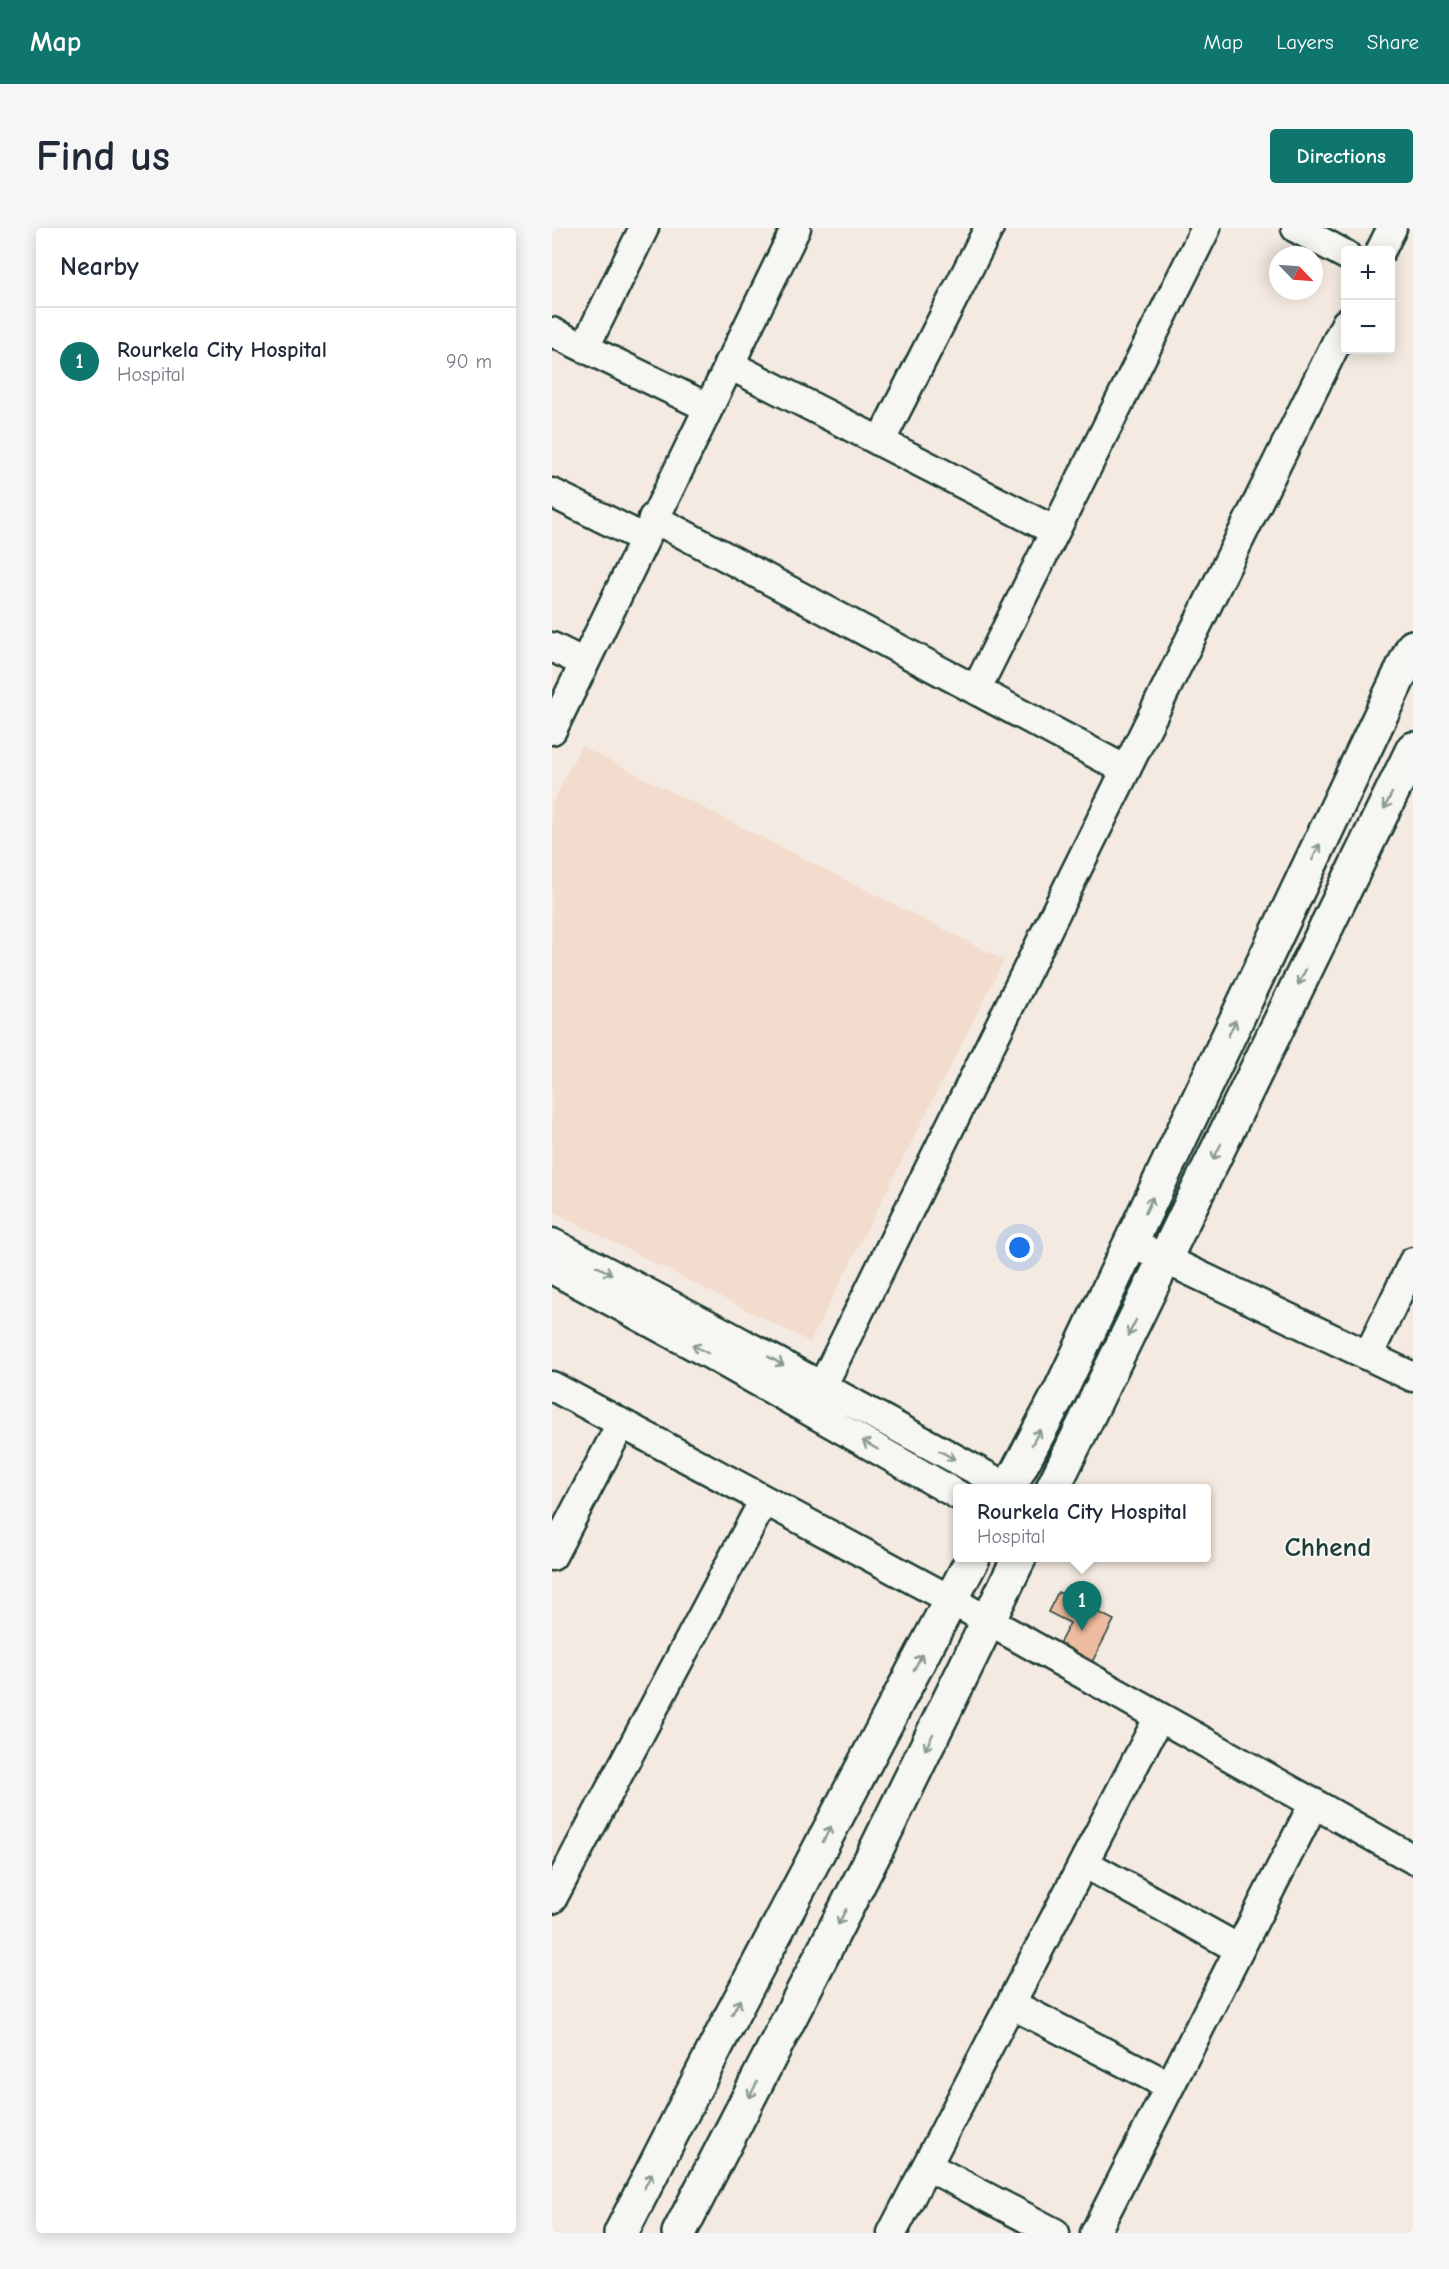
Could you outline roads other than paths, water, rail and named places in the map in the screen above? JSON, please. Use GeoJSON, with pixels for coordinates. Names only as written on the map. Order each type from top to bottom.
{"type":"FeatureCollection","features":[{"type":"Feature","properties":{"kind":"street"},"geometry":{"type":"LineString","coordinates":[[585,347],[644,228]]}},
{"type":"Feature","properties":{"kind":"street"},"geometry":{"type":"LineString","coordinates":[[552,730],[648,528],[796,228]]}},
{"type":"Feature","properties":{"kind":"street"},"geometry":{"type":"LineString","coordinates":[[880,442],[989,228]]}},
{"type":"Feature","properties":{"kind":"street"},"geometry":{"type":"LineString","coordinates":[[976,690],[1206,228]]}},
{"type":"Feature","properties":{"kind":"street"},"geometry":{"type":"LineString","coordinates":[[1296,228],[1341,252]]}},
{"type":"Feature","properties":{"kind":"street"},"geometry":{"type":"LineString","coordinates":[[1383,246],[1392,228]]}},
{"type":"Feature","properties":{"kind":"street"},"geometry":{"type":"LineString","coordinates":[[552,332],[707,407]]}},
{"type":"Feature","properties":{"kind":"street"},"geometry":{"type":"LineString","coordinates":[[816,1399],[1341,333]]}},
{"type":"Feature","properties":{"kind":"street"},"geometry":{"type":"LineString","coordinates":[[728,364],[1055,531]]}},
{"type":"Feature","properties":{"kind":"street"},"geometry":{"type":"LineString","coordinates":[[552,493],[648,528],[976,690],[1126,770]]}},
{"type":"Feature","properties":{"kind":"street"},"geometry":{"type":"LineString","coordinates":[[552,647],[584,663]]}},
{"type":"Feature","properties":{"kind":"street"},"geometry":{"type":"LineString","coordinates":[[1011,1484],[1060,1392],[1413,647]]}},
{"type":"Feature","properties":{"kind":"street"},"geometry":{"type":"LineString","coordinates":[[1055,1484],[1413,749]]}},
{"type":"Feature","properties":{"kind":"street"},"geometry":{"type":"LineString","coordinates":[[552,1243],[816,1399],[953,1492]]}},
{"type":"Feature","properties":{"kind":"street"},"geometry":{"type":"LineString","coordinates":[[1131,1243],[1413,1377]]}},
{"type":"Feature","properties":{"kind":"street"},"geometry":{"type":"LineString","coordinates":[[1368,1356],[1413,1262]]}},
{"type":"Feature","properties":{"kind":"street"},"geometry":{"type":"LineString","coordinates":[[552,1269],[816,1399],[1000,1484]]}},
{"type":"Feature","properties":{"kind":"street"},"geometry":{"type":"LineString","coordinates":[[552,1386],[951,1600],[1413,1859]]}},
{"type":"Feature","properties":{"kind":"street"},"geometry":{"type":"LineString","coordinates":[[552,1556],[621,1424]]}},
{"type":"Feature","properties":{"kind":"street"},"geometry":{"type":"LineString","coordinates":[[552,1899],[764,1500]]}},
{"type":"Feature","properties":{"kind":"street"},"geometry":{"type":"LineString","coordinates":[[621,2233],[732,2014],[970,1562]]}},
{"type":"Feature","properties":{"kind":"street"},"geometry":{"type":"LineString","coordinates":[[679,2233],[877,1848],[1017,1562]]}},
{"type":"Feature","properties":{"kind":"street"},"geometry":{"type":"LineString","coordinates":[[892,2233],[1159,1717]]}},
{"type":"Feature","properties":{"kind":"street"},"geometry":{"type":"LineString","coordinates":[[1095,2233],[1314,1803]]}},
{"type":"Feature","properties":{"kind":"street"},"geometry":{"type":"LineString","coordinates":[[1084,1863],[1239,1949]]}},
{"type":"Feature","properties":{"kind":"street"},"geometry":{"type":"LineString","coordinates":[[1011,2004],[1170,2086]]}},
{"type":"Feature","properties":{"kind":"street"},"geometry":{"type":"LineString","coordinates":[[927,2166],[1055,2233]]}},
{"type":"Feature","properties":{"kind":"place","name":"Rourkela City Hospital"},"geometry":{"type":"Point","coordinates":[1082,1631]}},
{"type":"Feature","properties":{"kind":"district","name":"Chhend"},"geometry":{"type":"Point","coordinates":[1328,1547]}}]}
